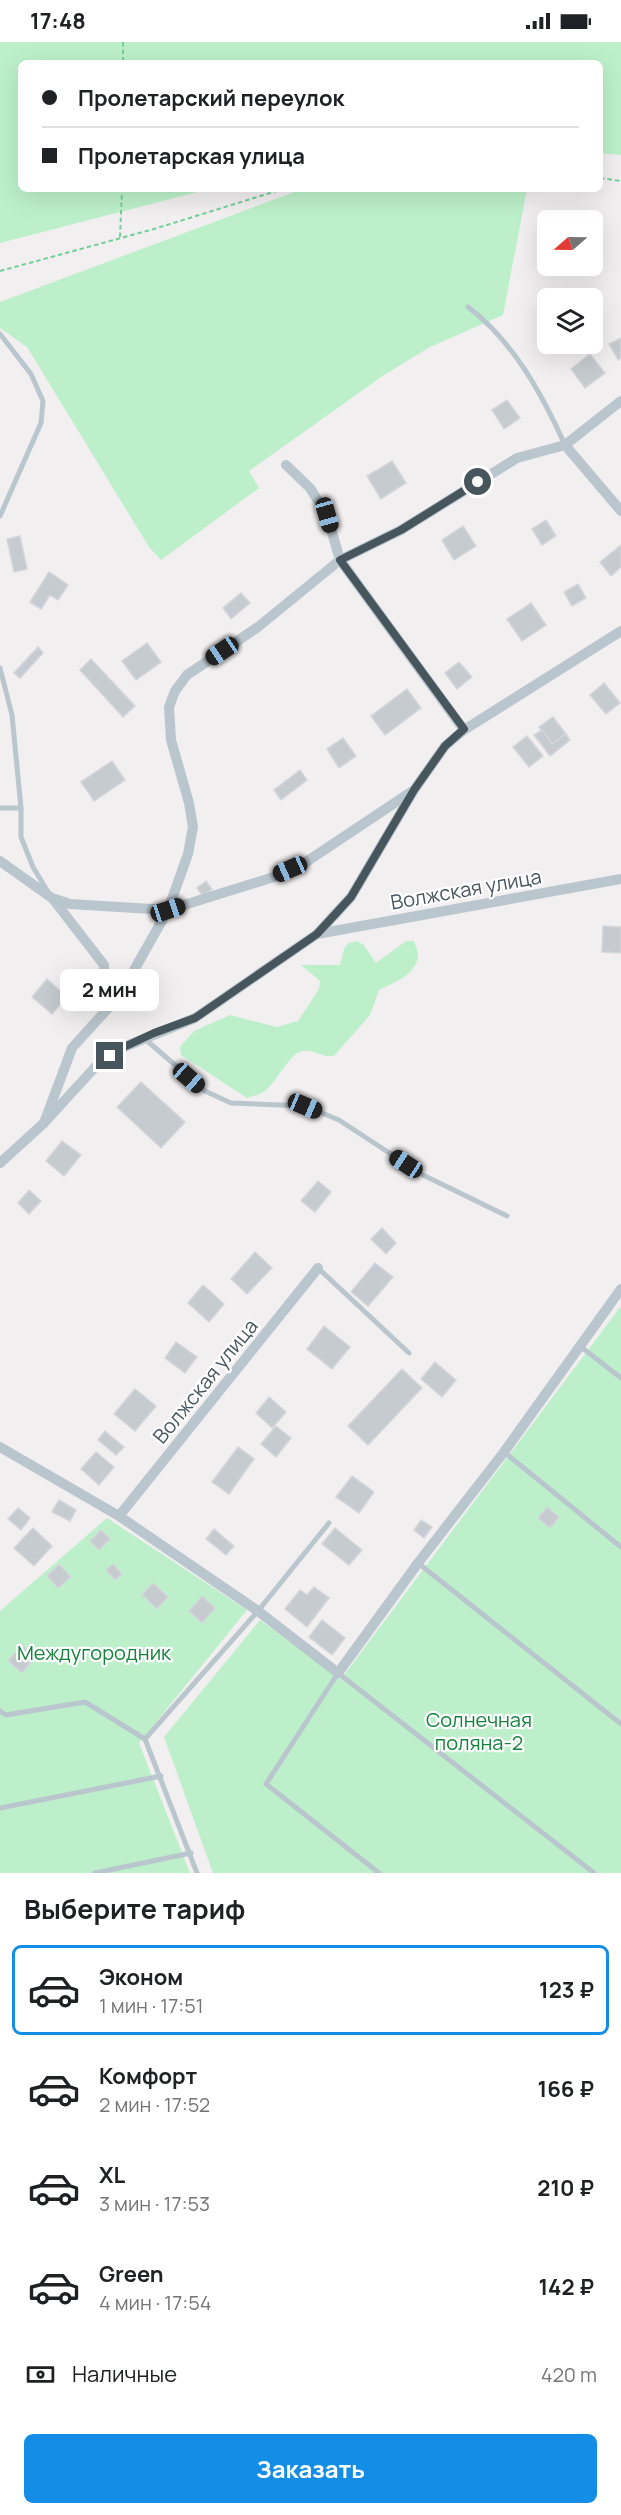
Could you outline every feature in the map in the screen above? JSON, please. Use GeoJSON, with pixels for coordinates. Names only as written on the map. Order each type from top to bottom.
{"type":"FeatureCollection","features":[{"type":"Feature","properties":{"kind":"street"},"geometry":{"type":"LineString","coordinates":[[44,1123],[72,1048],[120,995],[168,910],[188,854],[193,827],[189,803],[171,740],[169,707],[175,691],[187,675],[258,627],[340,560],[401,530],[517,458],[565,445],[621,401]]}},
{"type":"Feature","properties":{"kind":"street"},"geometry":{"type":"LineString","coordinates":[[565,445],[621,511]]}},
{"type":"Feature","properties":{"kind":"street"},"geometry":{"type":"LineString","coordinates":[[286,465],[310,488],[327,515],[340,560],[464,729]]}},
{"type":"Feature","properties":{"kind":"street"},"geometry":{"type":"LineString","coordinates":[[0,1163],[44,1123],[97,1065],[124,1047],[195,1018],[317,934],[351,897],[414,790],[445,746],[464,729],[621,631]]}},
{"type":"Feature","properties":{"kind":"street"},"geometry":{"type":"LineString","coordinates":[[52,898],[70,904],[168,910],[274,877],[306,862],[414,790]]}},
{"type":"Feature","properties":{"kind":"street"},"geometry":{"type":"LineString","coordinates":[[0,861],[52,898],[104,964],[107,1009]]}},
{"type":"Feature","properties":{"kind":"street","name":"Волжская улица"},"geometry":{"type":"LineString","coordinates":[[317,934],[621,879]]}},
{"type":"Feature","properties":{"kind":"street","name":"Волжская улица"},"geometry":{"type":"LineString","coordinates":[[119,1516],[318,1268]]}},
{"type":"Feature","properties":{"kind":"street"},"geometry":{"type":"LineString","coordinates":[[0,1447],[119,1516],[258,1611],[338,1673],[418,1563],[504,1452],[621,1289]]}},
{"type":"Feature","properties":{"kind":"lane"},"geometry":{"type":"LineString","coordinates":[[468,307],[486,321],[506,342],[551,415],[565,445]]}},
{"type":"Feature","properties":{"kind":"lane"},"geometry":{"type":"LineString","coordinates":[[0,334],[31,374],[42,401],[41,423],[0,516]]}},
{"type":"Feature","properties":{"kind":"lane"},"geometry":{"type":"LineString","coordinates":[[0,668],[12,715],[21,808],[21,837],[33,867],[52,898]]}},
{"type":"Feature","properties":{"kind":"lane"},"geometry":{"type":"LineString","coordinates":[[0,808],[21,808]]}},
{"type":"Feature","properties":{"kind":"lane"},"geometry":{"type":"LineString","coordinates":[[143,1038],[205,1091],[231,1103],[305,1106],[313,1109],[339,1120],[423,1175],[507,1216]]}},
{"type":"Feature","properties":{"kind":"lane"},"geometry":{"type":"LineString","coordinates":[[318,1268],[408,1353]]}},
{"type":"Feature","properties":{"kind":"lane"},"geometry":{"type":"LineString","coordinates":[[579,1346],[621,1378]]}},
{"type":"Feature","properties":{"kind":"lane"},"geometry":{"type":"LineString","coordinates":[[504,1452],[621,1547]]}},
{"type":"Feature","properties":{"kind":"lane"},"geometry":{"type":"LineString","coordinates":[[145,1739],[258,1611],[329,1523]]}},
{"type":"Feature","properties":{"kind":"lane"},"geometry":{"type":"LineString","coordinates":[[418,1563],[621,1724]]}},
{"type":"Feature","properties":{"kind":"lane"},"geometry":{"type":"LineString","coordinates":[[379,1873],[266,1784],[338,1673],[594,1873]]}},
{"type":"Feature","properties":{"kind":"lane"},"geometry":{"type":"LineString","coordinates":[[0,1711],[6,1714],[85,1702],[145,1739],[197,1873]]}},
{"type":"Feature","properties":{"kind":"lane"},"geometry":{"type":"LineString","coordinates":[[0,1808],[161,1776]]}},
{"type":"Feature","properties":{"kind":"lane"},"geometry":{"type":"LineString","coordinates":[[95,1873],[191,1853]]}},
{"type":"Feature","properties":{"kind":"path"},"geometry":{"type":"LineString","coordinates":[[123,42],[123,60]]}},
{"type":"Feature","properties":{"kind":"path"},"geometry":{"type":"LineString","coordinates":[[603,178],[621,181]]}},
{"type":"Feature","properties":{"kind":"path"},"geometry":{"type":"LineString","coordinates":[[120,237],[122,192]]}},
{"type":"Feature","properties":{"kind":"path"},"geometry":{"type":"LineString","coordinates":[[0,271],[273,192]]}},
{"type":"Feature","properties":{"kind":"green space"},"geometry":{"type":"Polygon","coordinates":[[[0,42],[621,42],[621,155],[603,153],[603,60],[18,60],[18,192],[197,192],[0,243],[0,42]]]}},
{"type":"Feature","properties":{"kind":"green space"},"geometry":{"type":"Polygon","coordinates":[[[294,192],[526,192],[503,315],[430,347],[384,375],[249,471],[259,488],[161,560],[149,547],[27,347],[0,328],[0,302],[294,192]]]}},
{"type":"Feature","properties":{"kind":"green space"},"geometry":{"type":"Polygon","coordinates":[[[357,941],[364,945],[376,963],[406,941],[414,941],[418,953],[417,962],[409,973],[379,990],[370,1015],[334,1056],[311,1051],[298,1053],[292,1057],[266,1090],[247,1098],[181,1055],[180,1047],[194,1031],[230,1015],[277,1027],[298,1021],[319,989],[320,981],[301,965],[340,965],[344,949],[349,943],[357,941]]]}},
{"type":"Feature","properties":{"kind":"green space","name":"Солнечная поляна-2"},"geometry":{"type":"Polygon","coordinates":[[[621,1306],[621,1873],[213,1873],[164,1737],[260,1620],[341,1679],[621,1306]]]}},
{"type":"Feature","properties":{"kind":"green space","name":"Междугородник"},"geometry":{"type":"Polygon","coordinates":[[[107,1518],[247,1610],[139,1743],[190,1873],[0,1873],[0,1611],[107,1518]]]}},
{"type":"Feature","properties":{"kind":"building"},"geometry":{"type":"Polygon","coordinates":[[[621,338],[621,358],[618,360],[609,344],[621,338]]]}},
{"type":"Feature","properties":{"kind":"building"},"geometry":{"type":"Polygon","coordinates":[[[590,354],[605,373],[585,388],[571,369],[590,354]]]}},
{"type":"Feature","properties":{"kind":"building"},"geometry":{"type":"Polygon","coordinates":[[[507,400],[520,418],[504,429],[492,410],[507,400]]]}},
{"type":"Feature","properties":{"kind":"building"},"geometry":{"type":"Polygon","coordinates":[[[392,461],[406,483],[381,499],[367,476],[392,461]]]}},
{"type":"Feature","properties":{"kind":"building"},"geometry":{"type":"Polygon","coordinates":[[[546,520],[556,536],[542,545],[532,529],[546,520]]]}},
{"type":"Feature","properties":{"kind":"building"},"geometry":{"type":"Polygon","coordinates":[[[463,526],[476,546],[454,560],[442,540],[463,526]]]}},
{"type":"Feature","properties":{"kind":"building"},"geometry":{"type":"Polygon","coordinates":[[[20,536],[27,569],[14,572],[7,539],[20,536]]]}},
{"type":"Feature","properties":{"kind":"building"},"geometry":{"type":"Polygon","coordinates":[[[621,545],[621,567],[611,576],[600,562],[621,545]]]}},
{"type":"Feature","properties":{"kind":"building"},"geometry":{"type":"Polygon","coordinates":[[[49,572],[68,585],[58,600],[50,595],[41,609],[30,602],[49,572]]]}},
{"type":"Feature","properties":{"kind":"building"},"geometry":{"type":"Polygon","coordinates":[[[578,584],[586,598],[572,606],[564,592],[578,584]]]}},
{"type":"Feature","properties":{"kind":"building"},"geometry":{"type":"Polygon","coordinates":[[[241,593],[250,603],[231,619],[223,608],[241,593]]]}},
{"type":"Feature","properties":{"kind":"building"},"geometry":{"type":"Polygon","coordinates":[[[531,603],[546,625],[522,641],[507,619],[531,603]]]}},
{"type":"Feature","properties":{"kind":"building"},"geometry":{"type":"Polygon","coordinates":[[[147,643],[161,662],[136,680],[122,661],[147,643]]]}},
{"type":"Feature","properties":{"kind":"building"},"geometry":{"type":"Polygon","coordinates":[[[38,647],[43,653],[20,678],[14,673],[38,647]]]}},
{"type":"Feature","properties":{"kind":"building"},"geometry":{"type":"Polygon","coordinates":[[[91,659],[135,706],[123,717],[80,670],[91,659]]]}},
{"type":"Feature","properties":{"kind":"building"},"geometry":{"type":"Polygon","coordinates":[[[459,662],[472,677],[457,689],[445,673],[459,662]]]}},
{"type":"Feature","properties":{"kind":"building"},"geometry":{"type":"Polygon","coordinates":[[[604,683],[620,703],[606,714],[590,695],[604,683]]]}},
{"type":"Feature","properties":{"kind":"building"},"geometry":{"type":"Polygon","coordinates":[[[407,689],[421,708],[385,735],[371,716],[407,689]]]}},
{"type":"Feature","properties":{"kind":"building"},"geometry":{"type":"Polygon","coordinates":[[[553,717],[566,734],[552,744],[539,727],[553,717]]]}},
{"type":"Feature","properties":{"kind":"building"},"geometry":{"type":"Polygon","coordinates":[[[542,730],[552,744],[566,734],[570,740],[550,756],[534,735],[542,730]]]}},
{"type":"Feature","properties":{"kind":"building"},"geometry":{"type":"Polygon","coordinates":[[[527,736],[543,756],[529,767],[513,747],[527,736]]]}},
{"type":"Feature","properties":{"kind":"building"},"geometry":{"type":"Polygon","coordinates":[[[343,738],[356,756],[339,768],[327,749],[343,738]]]}},
{"type":"Feature","properties":{"kind":"building"},"geometry":{"type":"Polygon","coordinates":[[[112,761],[125,780],[94,801],[81,782],[112,761]]]}},
{"type":"Feature","properties":{"kind":"building"},"geometry":{"type":"Polygon","coordinates":[[[300,770],[307,780],[281,800],[274,790],[300,770]]]}},
{"type":"Feature","properties":{"kind":"building"},"geometry":{"type":"Polygon","coordinates":[[[206,881],[212,889],[203,896],[197,888],[206,881]]]}},
{"type":"Feature","properties":{"kind":"building"},"geometry":{"type":"Polygon","coordinates":[[[603,926],[621,927],[621,953],[602,952],[603,926]]]}},
{"type":"Feature","properties":{"kind":"building"},"geometry":{"type":"Polygon","coordinates":[[[47,979],[67,997],[52,1014],[32,997],[47,979]]]}},
{"type":"Feature","properties":{"kind":"building"},"geometry":{"type":"Polygon","coordinates":[[[141,1082],[185,1122],[161,1148],[117,1107],[141,1082]]]}},
{"type":"Feature","properties":{"kind":"building"},"geometry":{"type":"Polygon","coordinates":[[[62,1141],[81,1155],[64,1176],[46,1161],[62,1141]]]}},
{"type":"Feature","properties":{"kind":"building"},"geometry":{"type":"Polygon","coordinates":[[[318,1181],[331,1192],[315,1212],[301,1201],[318,1181]]]}},
{"type":"Feature","properties":{"kind":"building"},"geometry":{"type":"Polygon","coordinates":[[[29,1190],[41,1201],[29,1214],[18,1203],[29,1190]]]}},
{"type":"Feature","properties":{"kind":"building"},"geometry":{"type":"Polygon","coordinates":[[[382,1228],[396,1243],[386,1254],[371,1239],[382,1228]]]}},
{"type":"Feature","properties":{"kind":"building"},"geometry":{"type":"Polygon","coordinates":[[[255,1252],[272,1268],[247,1294],[231,1279],[255,1252]]]}},
{"type":"Feature","properties":{"kind":"building"},"geometry":{"type":"Polygon","coordinates":[[[375,1263],[393,1277],[368,1306],[351,1292],[375,1263]]]}},
{"type":"Feature","properties":{"kind":"building"},"geometry":{"type":"Polygon","coordinates":[[[203,1285],[224,1304],[209,1322],[188,1303],[203,1285]]]}},
{"type":"Feature","properties":{"kind":"building"},"geometry":{"type":"Polygon","coordinates":[[[324,1326],[350,1347],[332,1369],[307,1349],[324,1326]]]}},
{"type":"Feature","properties":{"kind":"building"},"geometry":{"type":"Polygon","coordinates":[[[176,1342],[197,1357],[185,1373],[165,1358],[176,1342]]]}},
{"type":"Feature","properties":{"kind":"building"},"geometry":{"type":"Polygon","coordinates":[[[435,1362],[456,1380],[442,1397],[421,1379],[435,1362]]]}},
{"type":"Feature","properties":{"kind":"building"},"geometry":{"type":"Polygon","coordinates":[[[402,1369],[422,1388],[368,1445],[348,1426],[402,1369]]]}},
{"type":"Feature","properties":{"kind":"building"},"geometry":{"type":"Polygon","coordinates":[[[135,1389],[156,1406],[135,1431],[114,1414],[135,1389]]]}},
{"type":"Feature","properties":{"kind":"building"},"geometry":{"type":"Polygon","coordinates":[[[269,1397],[286,1412],[272,1428],[256,1413],[269,1397]]]}},
{"type":"Feature","properties":{"kind":"building"},"geometry":{"type":"Polygon","coordinates":[[[276,1426],[291,1438],[276,1457],[261,1444],[276,1426]]]}},
{"type":"Feature","properties":{"kind":"building"},"geometry":{"type":"Polygon","coordinates":[[[105,1431],[124,1447],[116,1455],[98,1440],[105,1431]]]}},
{"type":"Feature","properties":{"kind":"building"},"geometry":{"type":"Polygon","coordinates":[[[238,1447],[254,1459],[229,1494],[212,1482],[238,1447]]]}},
{"type":"Feature","properties":{"kind":"building"},"geometry":{"type":"Polygon","coordinates":[[[96,1452],[114,1467],[99,1485],[81,1469],[96,1452]]]}},
{"type":"Feature","properties":{"kind":"building"},"geometry":{"type":"Polygon","coordinates":[[[352,1476],[374,1492],[359,1513],[336,1497],[352,1476]]]}},
{"type":"Feature","properties":{"kind":"building"},"geometry":{"type":"Polygon","coordinates":[[[59,1500],[76,1510],[70,1521],[52,1512],[59,1500]]]}},
{"type":"Feature","properties":{"kind":"building"},"geometry":{"type":"Polygon","coordinates":[[[547,1507],[559,1517],[550,1528],[538,1518],[547,1507]]]}},
{"type":"Feature","properties":{"kind":"building"},"geometry":{"type":"Polygon","coordinates":[[[18,1508],[30,1518],[21,1530],[8,1519],[18,1508]]]}},
{"type":"Feature","properties":{"kind":"building"},"geometry":{"type":"Polygon","coordinates":[[[421,1520],[432,1527],[424,1538],[414,1530],[421,1520]]]}},
{"type":"Feature","properties":{"kind":"building"},"geometry":{"type":"Polygon","coordinates":[[[33,1528],[52,1546],[34,1566],[14,1548],[33,1528]]]}},
{"type":"Feature","properties":{"kind":"building"},"geometry":{"type":"Polygon","coordinates":[[[335,1528],[362,1550],[349,1565],[322,1544],[335,1528]]]}},
{"type":"Feature","properties":{"kind":"building"},"geometry":{"type":"Polygon","coordinates":[[[214,1529],[234,1546],[226,1555],[206,1539],[214,1529]]]}},
{"type":"Feature","properties":{"kind":"building"},"geometry":{"type":"Polygon","coordinates":[[[101,1530],[110,1539],[99,1550],[90,1541],[101,1530]]]}},
{"type":"Feature","properties":{"kind":"building"},"geometry":{"type":"Polygon","coordinates":[[[59,1564],[71,1577],[58,1588],[47,1576],[59,1564]]]}},
{"type":"Feature","properties":{"kind":"building"},"geometry":{"type":"Polygon","coordinates":[[[113,1564],[122,1574],[115,1580],[106,1570],[113,1564]]]}},
{"type":"Feature","properties":{"kind":"building"},"geometry":{"type":"Polygon","coordinates":[[[153,1583],[168,1597],[157,1609],[142,1595],[153,1583]]]}},
{"type":"Feature","properties":{"kind":"building"},"geometry":{"type":"Polygon","coordinates":[[[314,1587],[329,1598],[307,1627],[285,1609],[300,1590],[307,1595],[314,1587]]]}},
{"type":"Feature","properties":{"kind":"building"},"geometry":{"type":"Polygon","coordinates":[[[202,1596],[215,1608],[202,1623],[189,1611],[202,1596]]]}},
{"type":"Feature","properties":{"kind":"building"},"geometry":{"type":"Polygon","coordinates":[[[322,1620],[345,1638],[332,1655],[309,1637],[322,1620]]]}},
{"type":"Feature","properties":{"kind":"building"},"geometry":{"type":"Polygon","coordinates":[[[22,1645],[35,1657],[22,1673],[8,1661],[22,1645]]]}},
{"type":"Feature","properties":{"kind":"route"},"geometry":{"type":"LineString","coordinates":[[110,1056],[154,1033],[195,1018],[317,934],[351,897],[414,790],[445,746],[464,729],[340,560],[401,530],[478,482]]}}]}
